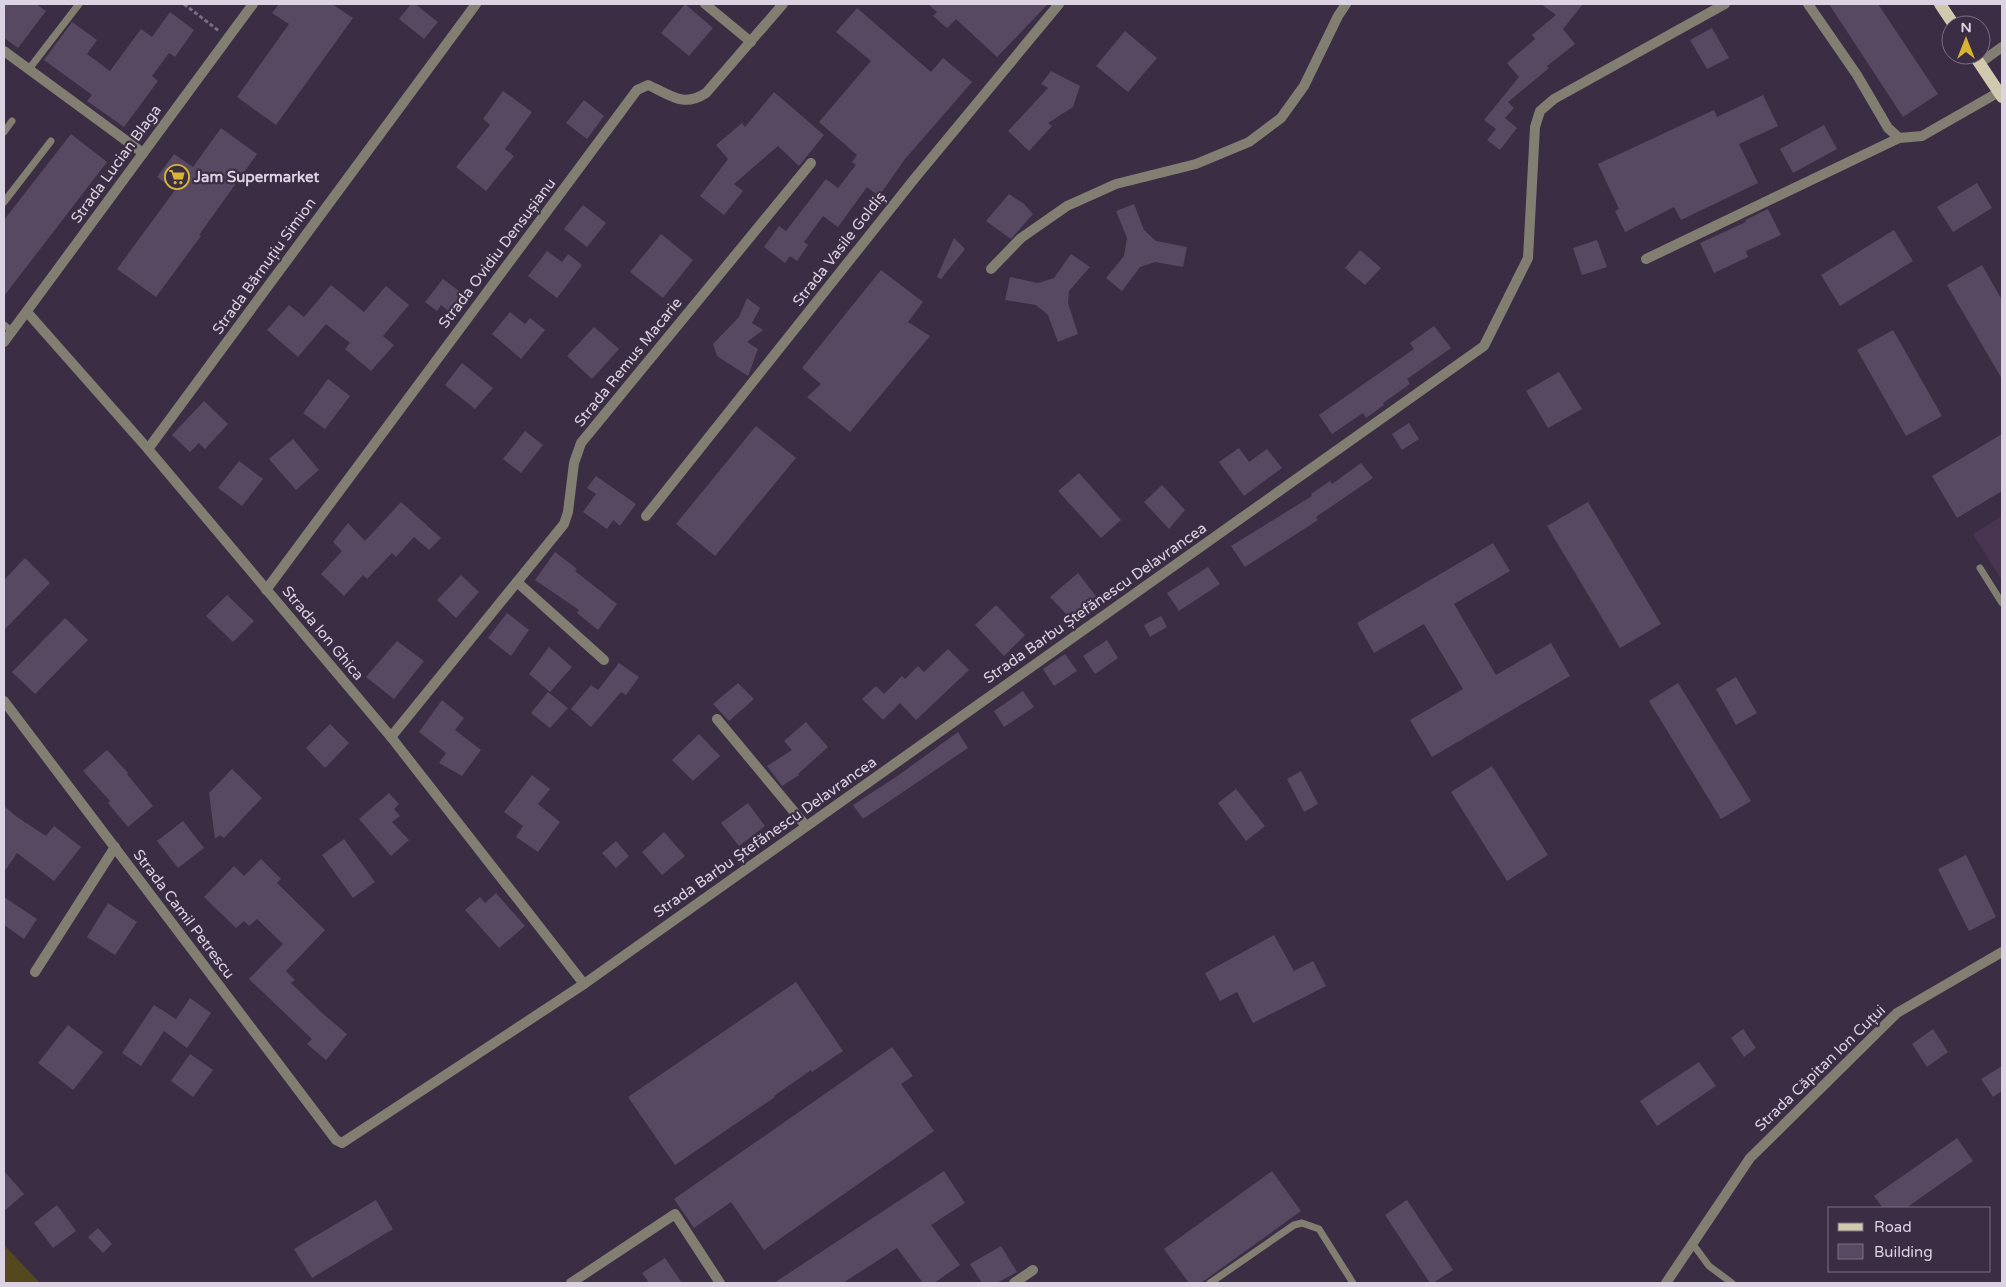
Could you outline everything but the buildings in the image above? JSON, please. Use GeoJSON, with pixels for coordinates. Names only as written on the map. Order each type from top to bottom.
{"type":"FeatureCollection","features":[{"type":"Feature","properties":{"kind":"main road"},"geometry":{"type":"LineString","coordinates":[[1940,4],[1947,15]]}},
{"type":"Feature","properties":{"kind":"main road"},"geometry":{"type":"LineString","coordinates":[[1981,65],[2001,94]]}},
{"type":"Feature","properties":{"kind":"street","name":"Strada Lucian Blaga"},"geometry":{"type":"LineString","coordinates":[[4,342],[8,328],[26,312],[252,4]]}},
{"type":"Feature","properties":{"kind":"street","name":"Strada Bărnuțiu Simion"},"geometry":{"type":"LineString","coordinates":[[148,449],[476,4]]}},
{"type":"Feature","properties":{"kind":"street"},"geometry":{"type":"LineString","coordinates":[[705,4],[751,42]]}},
{"type":"Feature","properties":{"kind":"street","name":"Strada Ovidiu Densușianu"},"geometry":{"type":"LineString","coordinates":[[266,590],[637,90],[648,85],[686,102],[696,99],[706,93],[783,4]]}},
{"type":"Feature","properties":{"kind":"street","name":"Strada Vasile Goldiș"},"geometry":{"type":"LineString","coordinates":[[646,516],[914,178],[1059,4]]}},
{"type":"Feature","properties":{"kind":"street"},"geometry":{"type":"LineString","coordinates":[[991,269],[1021,238],[1066,206],[1116,184],[1196,164],[1250,142],[1281,118],[1304,86],[1338,16],[1346,4]]}},
{"type":"Feature","properties":{"kind":"street","name":"Strada Barbu Ștefănescu Delavrancea"},"geometry":{"type":"LineString","coordinates":[[342,1143],[584,984],[1484,346],[1528,258],[1535,126],[1540,111],[1554,99],[1725,4]]}},
{"type":"Feature","properties":{"kind":"street"},"geometry":{"type":"LineString","coordinates":[[1808,4],[1856,75],[1888,128],[1899,138]]}},
{"type":"Feature","properties":{"kind":"street"},"geometry":{"type":"LineString","coordinates":[[4,51],[143,153]]}},
{"type":"Feature","properties":{"kind":"street"},"geometry":{"type":"LineString","coordinates":[[1646,259],[1899,138],[1922,136],[2001,94]]}},
{"type":"Feature","properties":{"kind":"street","name":"Strada Remus Macarie"},"geometry":{"type":"LineString","coordinates":[[391,737],[564,524],[568,512],[574,463],[581,443],[811,163]]}},
{"type":"Feature","properties":{"kind":"street","name":"Strada Ion Ghica"},"geometry":{"type":"LineString","coordinates":[[26,312],[148,449],[391,737],[584,984]]}},
{"type":"Feature","properties":{"kind":"street"},"geometry":{"type":"LineString","coordinates":[[518,582],[604,660]]}},
{"type":"Feature","properties":{"kind":"street","name":"Strada Camil Petrescu"},"geometry":{"type":"LineString","coordinates":[[4,701],[336,1140],[342,1143]]}},
{"type":"Feature","properties":{"kind":"street"},"geometry":{"type":"LineString","coordinates":[[717,719],[806,826]]}},
{"type":"Feature","properties":{"kind":"street"},"geometry":{"type":"LineString","coordinates":[[35,972],[115,847]]}},
{"type":"Feature","properties":{"kind":"street","name":"Strada Căpitan Ion Cuțui"},"geometry":{"type":"LineString","coordinates":[[1666,1283],[1750,1158],[1897,1014],[2002,952]]}},
{"type":"Feature","properties":{"kind":"street"},"geometry":{"type":"LineString","coordinates":[[571,1283],[675,1214],[720,1283]]}},
{"type":"Feature","properties":{"kind":"street"},"geometry":{"type":"LineString","coordinates":[[1014,1283],[1033,1270]]}},
{"type":"Feature","properties":{"kind":"lane"},"geometry":{"type":"LineString","coordinates":[[29,68],[79,4]]}},
{"type":"Feature","properties":{"kind":"lane"},"geometry":{"type":"LineString","coordinates":[[4,132],[12,121]]}},
{"type":"Feature","properties":{"kind":"lane"},"geometry":{"type":"LineString","coordinates":[[4,202],[51,141]]}},
{"type":"Feature","properties":{"kind":"lane"},"geometry":{"type":"LineString","coordinates":[[1980,568],[2002,603]]}},
{"type":"Feature","properties":{"kind":"lane"},"geometry":{"type":"LineString","coordinates":[[1210,1283],[1294,1225],[1302,1223],[1319,1229],[1353,1283]]}},
{"type":"Feature","properties":{"kind":"lane"},"geometry":{"type":"LineString","coordinates":[[1692,1244],[1709,1266],[1732,1283]]}},
{"type":"Feature","properties":{"kind":"path"},"geometry":{"type":"LineString","coordinates":[[184,4],[228,37]]}},
{"type":"Feature","properties":{"kind":"shaded area"},"geometry":{"type":"Polygon","coordinates":[[[2002,516],[2002,581],[1973,534],[2002,516]]]}},
{"type":"Feature","properties":{"kind":"shaded area"},"geometry":{"type":"Polygon","coordinates":[[[4,1245],[40,1283],[4,1283],[4,1245]]]}},
{"type":"Feature","properties":{"kind":"place","name":"Jam Supermarket"},"geometry":{"type":"Point","coordinates":[177,177]}}]}
